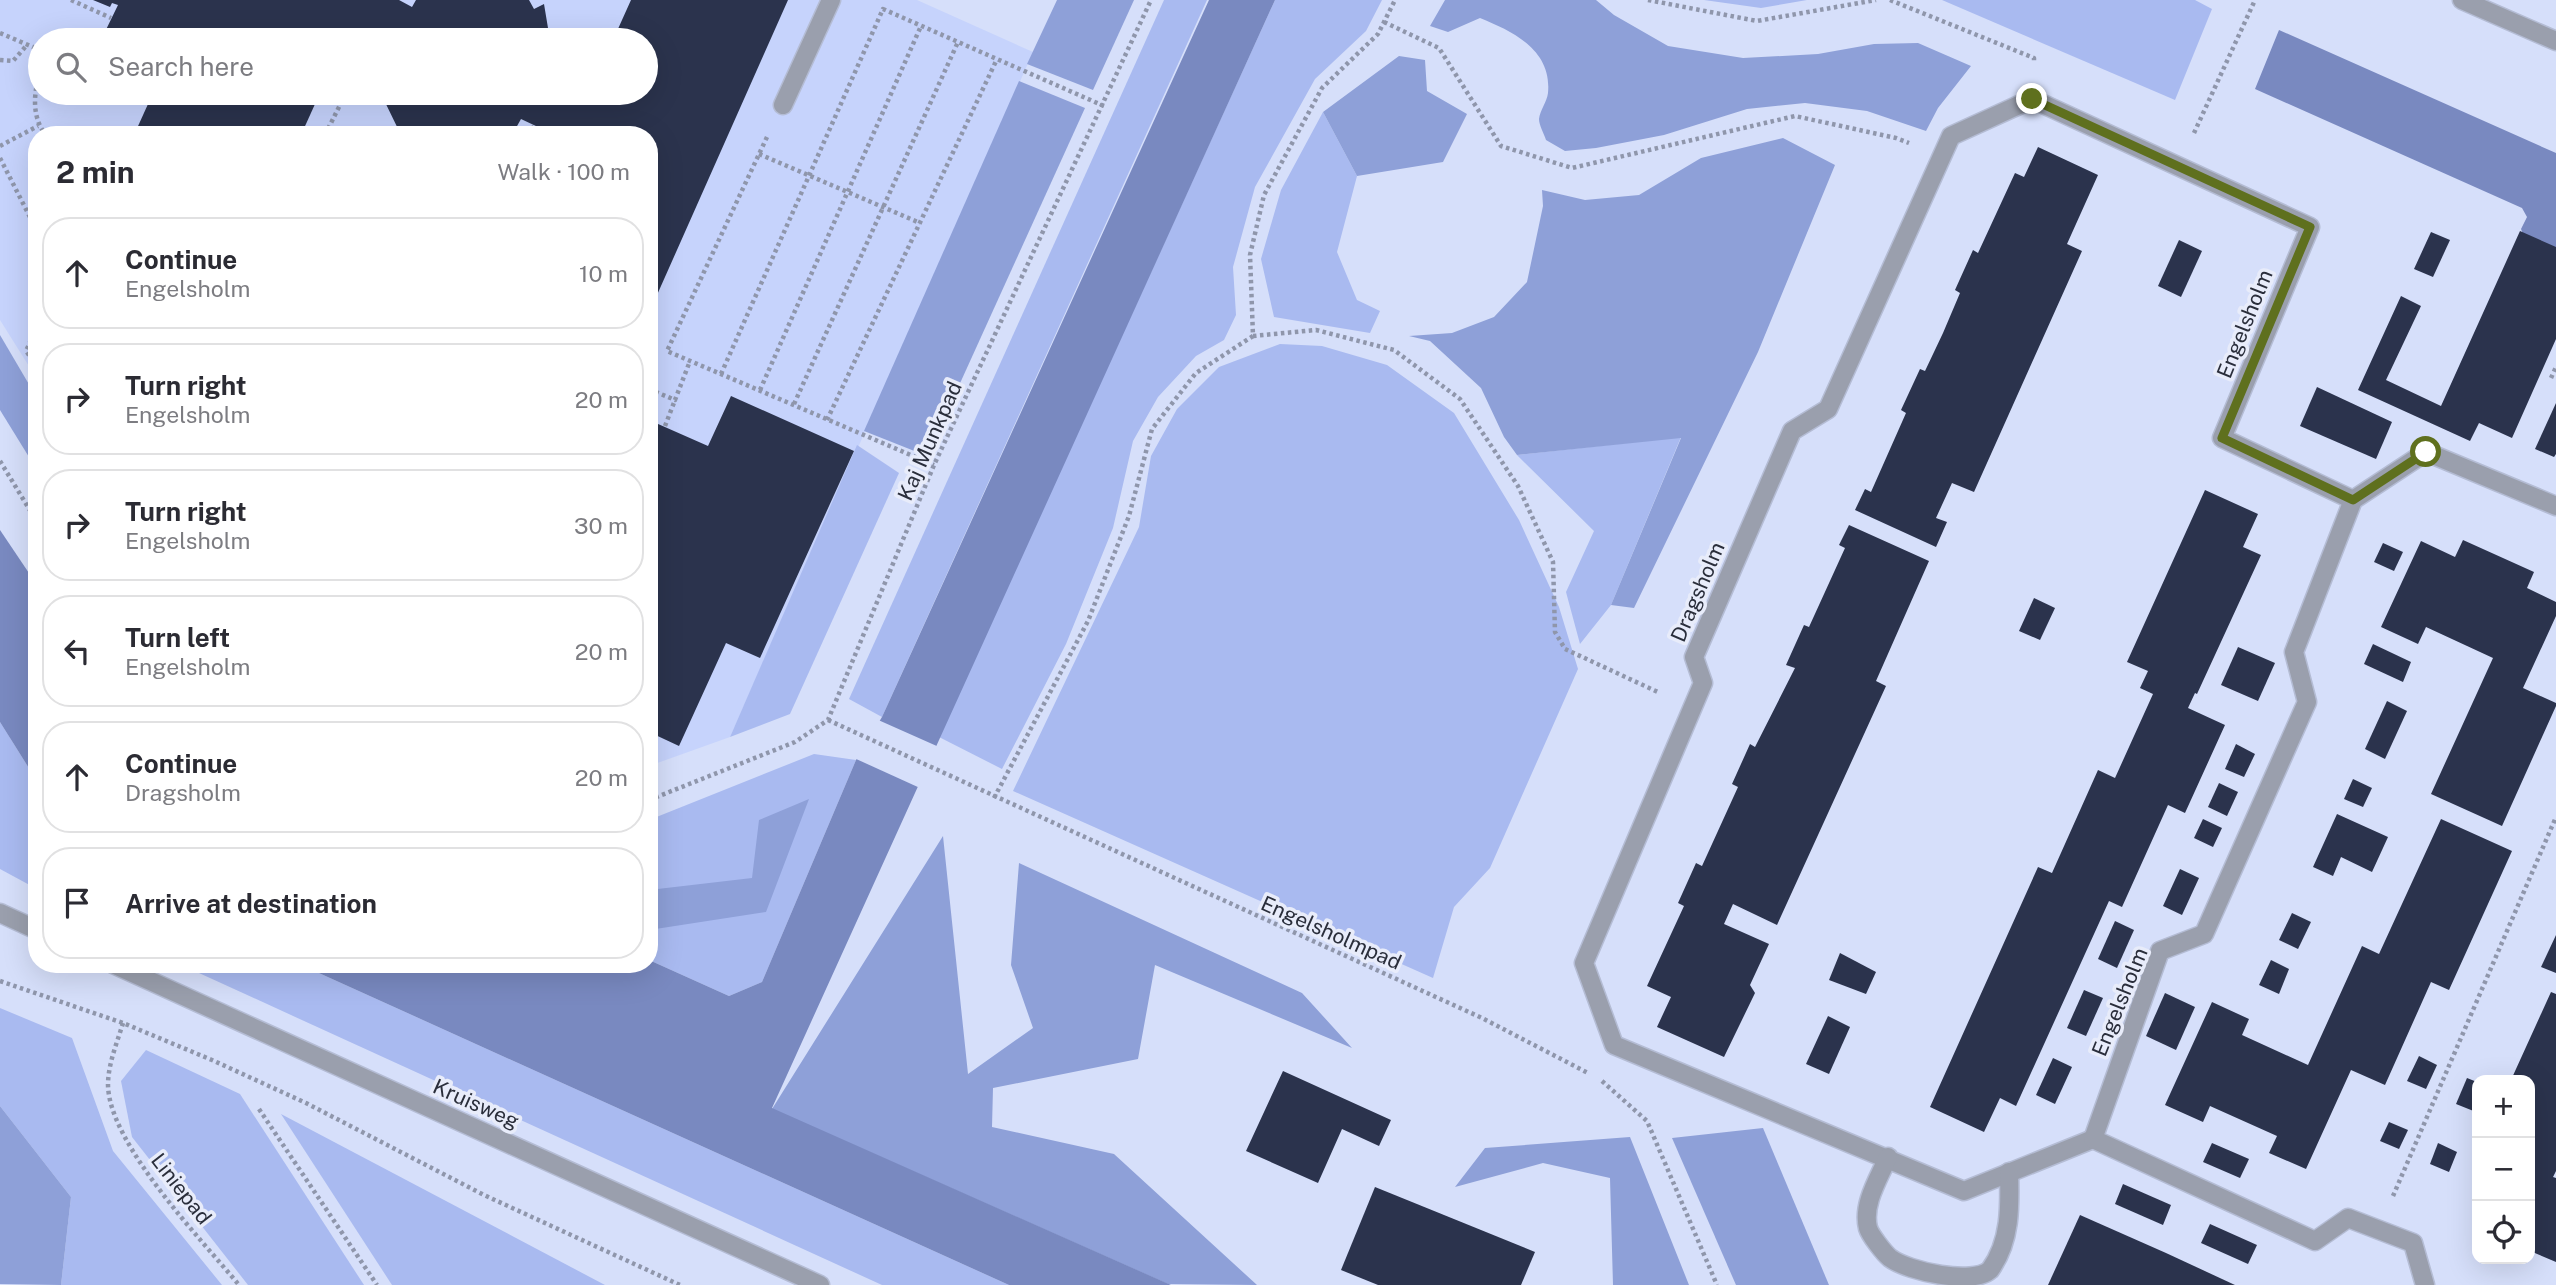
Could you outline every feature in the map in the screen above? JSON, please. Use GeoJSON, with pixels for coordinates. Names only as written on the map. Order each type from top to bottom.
{"type":"FeatureCollection","features":[{"type":"Feature","properties":{"kind":"street"},"geometry":{"type":"LineString","coordinates":[[783,105],[831,0]]}},
{"type":"Feature","properties":{"kind":"street"},"geometry":{"type":"LineString","coordinates":[[2462,0],[2556,41]]}},
{"type":"Feature","properties":{"kind":"street"},"geometry":{"type":"LineString","coordinates":[[2032,99],[2179,165]]}},
{"type":"Feature","properties":{"kind":"street","name":"Dragsholm"},"geometry":{"type":"LineString","coordinates":[[2032,99],[1951,136],[1828,409],[1792,431],[1694,657],[1703,683],[1584,963],[1614,1045],[1888,1157],[1964,1191],[2093,1139]]}},
{"type":"Feature","properties":{"kind":"street","name":"Engelsholm"},"geometry":{"type":"LineString","coordinates":[[2093,1139],[2160,951],[2204,934],[2307,702],[2294,652],[2353,500],[2222,438],[2310,227],[2179,165]]}},
{"type":"Feature","properties":{"kind":"street"},"geometry":{"type":"LineString","coordinates":[[2353,500],[2426,452],[2556,506]]}},
{"type":"Feature","properties":{"kind":"street"},"geometry":{"type":"LineString","coordinates":[[0,913],[28,926]]}},
{"type":"Feature","properties":{"kind":"street","name":"Kruisweg"},"geometry":{"type":"LineString","coordinates":[[133,973],[820,1285]]}},
{"type":"Feature","properties":{"kind":"street"},"geometry":{"type":"LineString","coordinates":[[2093,1139],[2315,1241],[2348,1218],[2413,1243],[2425,1285]]}},
{"type":"Feature","properties":{"kind":"street"},"geometry":{"type":"LineString","coordinates":[[1888,1157],[1867,1206],[1868,1229],[1890,1258],[1948,1281],[1971,1281],[1989,1272],[2010,1224],[2010,1172]]}},
{"type":"Feature","properties":{"kind":"path"},"geometry":{"type":"LineString","coordinates":[[71,0],[111,18]]}},
{"type":"Feature","properties":{"kind":"path","name":"Kaj Munkpad"},"geometry":{"type":"LineString","coordinates":[[828,720],[934,465],[1104,106],[1151,0]]}},
{"type":"Feature","properties":{"kind":"path"},"geometry":{"type":"LineString","coordinates":[[1253,336],[1250,255],[1264,195],[1322,88],[1378,34],[1395,0]]}},
{"type":"Feature","properties":{"kind":"path"},"geometry":{"type":"LineString","coordinates":[[1648,0],[1757,21],[1876,0]]}},
{"type":"Feature","properties":{"kind":"path"},"geometry":{"type":"LineString","coordinates":[[1890,0],[2034,58],[2032,99]]}},
{"type":"Feature","properties":{"kind":"path"},"geometry":{"type":"LineString","coordinates":[[2179,165],[2255,0]]}},
{"type":"Feature","properties":{"kind":"path"},"geometry":{"type":"LineString","coordinates":[[721,374],[883,9],[1104,106]]}},
{"type":"Feature","properties":{"kind":"path"},"geometry":{"type":"LineString","coordinates":[[1384,22],[1439,48],[1502,146],[1572,169],[1795,116],[1896,138],[1941,157]]}},
{"type":"Feature","properties":{"kind":"path"},"geometry":{"type":"LineString","coordinates":[[760,390],[920,26]]}},
{"type":"Feature","properties":{"kind":"path"},"geometry":{"type":"LineString","coordinates":[[0,33],[27,45],[13,61],[0,60]]}},
{"type":"Feature","properties":{"kind":"path"},"geometry":{"type":"LineString","coordinates":[[794,404],[958,42]]}},
{"type":"Feature","properties":{"kind":"path"},"geometry":{"type":"LineString","coordinates":[[827,420],[997,60]]}},
{"type":"Feature","properties":{"kind":"path"},"geometry":{"type":"LineString","coordinates":[[36,105],[38,126]]}},
{"type":"Feature","properties":{"kind":"path"},"geometry":{"type":"LineString","coordinates":[[330,126],[340,105]]}},
{"type":"Feature","properties":{"kind":"path"},"geometry":{"type":"LineString","coordinates":[[783,105],[667,351],[934,465]]}},
{"type":"Feature","properties":{"kind":"path"},"geometry":{"type":"LineString","coordinates":[[0,146],[28,131]]}},
{"type":"Feature","properties":{"kind":"path"},"geometry":{"type":"LineString","coordinates":[[759,154],[920,223]]}},
{"type":"Feature","properties":{"kind":"path"},"geometry":{"type":"LineString","coordinates":[[0,158],[28,213]]}},
{"type":"Feature","properties":{"kind":"path"},"geometry":{"type":"LineString","coordinates":[[994,798],[1088,621],[1129,516],[1152,429],[1196,373],[1253,336],[1316,330],[1394,350],[1460,399],[1518,486],[1553,562],[1555,632],[1565,649],[1693,708]]}},
{"type":"Feature","properties":{"kind":"path"},"geometry":{"type":"LineString","coordinates":[[665,426],[690,361]]}},
{"type":"Feature","properties":{"kind":"path"},"geometry":{"type":"LineString","coordinates":[[2551,378],[2556,368]]}},
{"type":"Feature","properties":{"kind":"path"},"geometry":{"type":"LineString","coordinates":[[658,393],[675,400]]}},
{"type":"Feature","properties":{"kind":"path"},"geometry":{"type":"LineString","coordinates":[[0,461],[28,507]]}},
{"type":"Feature","properties":{"kind":"path"},"geometry":{"type":"LineString","coordinates":[[658,796],[795,742],[828,720]]}},
{"type":"Feature","properties":{"kind":"path","name":"Engelsholmpad"},"geometry":{"type":"LineString","coordinates":[[828,720],[994,798],[1482,1018],[1600,1080],[1647,1121],[1717,1285]]}},
{"type":"Feature","properties":{"kind":"path"},"geometry":{"type":"LineString","coordinates":[[2378,1230],[2556,817]]}},
{"type":"Feature","properties":{"kind":"path"},"geometry":{"type":"LineString","coordinates":[[0,981],[123,1023],[306,1103],[484,1195],[680,1285]]}},
{"type":"Feature","properties":{"kind":"path","name":"Liniepad"},"geometry":{"type":"LineString","coordinates":[[123,1023],[110,1063],[108,1087],[120,1126],[140,1166],[239,1285]]}},
{"type":"Feature","properties":{"kind":"path"},"geometry":{"type":"LineString","coordinates":[[259,1109],[377,1285]]}},
{"type":"Feature","properties":{"kind":"shaded area"},"geometry":{"type":"Polygon","coordinates":[[[0,0],[917,0],[1033,52],[730,737],[658,763],[658,126],[28,126],[28,365],[0,320],[0,0]]]}},
{"type":"Feature","properties":{"kind":"shaded area"},"geometry":{"type":"Polygon","coordinates":[[[1057,0],[1134,0],[1093,90],[1027,64],[1057,0]]]}},
{"type":"Feature","properties":{"kind":"shaded area"},"geometry":{"type":"Polygon","coordinates":[[[1164,0],[1207,0],[882,717],[849,699],[1164,0]]]}},
{"type":"Feature","properties":{"kind":"shaded area"},"geometry":{"type":"Polygon","coordinates":[[[1209,0],[1275,0],[772,1108],[1171,1285],[1009,1285],[319,973],[658,973],[658,964],[729,996],[762,982],[856,760],[882,717],[1209,0]]]}},
{"type":"Feature","properties":{"kind":"shaded area"},"geometry":{"type":"Polygon","coordinates":[[[1275,0],[1382,0],[1366,31],[1315,79],[1255,187],[1233,267],[1236,315],[1224,340],[1196,356],[1158,397],[1133,441],[1113,528],[1066,644],[1002,769],[939,737],[1275,0]]]}},
{"type":"Feature","properties":{"kind":"shaded area"},"geometry":{"type":"Polygon","coordinates":[[[1445,0],[1596,0],[1614,15],[1668,46],[1743,58],[1818,54],[1874,44],[1918,43],[1971,66],[1938,108],[1926,131],[1867,111],[1805,103],[1747,109],[1664,135],[1565,151],[1546,140],[1540,124],[1539,119],[1548,93],[1548,78],[1537,54],[1518,37],[1480,18],[1448,32],[1430,26],[1445,0]]]}},
{"type":"Feature","properties":{"kind":"shaded area"},"geometry":{"type":"Polygon","coordinates":[[[1704,0],[1807,0],[1761,8],[1704,0]]]}},
{"type":"Feature","properties":{"kind":"shaded area"},"geometry":{"type":"Polygon","coordinates":[[[1942,0],[2195,0],[2212,9],[2175,100],[1942,0]]]}},
{"type":"Feature","properties":{"kind":"shaded area"},"geometry":{"type":"Polygon","coordinates":[[[2279,30],[2556,153],[2556,253],[2525,239],[2521,229],[2527,217],[2522,208],[2255,89],[2279,30]]]}},
{"type":"Feature","properties":{"kind":"shaded area"},"geometry":{"type":"Polygon","coordinates":[[[1399,56],[1425,60],[1427,91],[1467,114],[1443,162],[1357,176],[1323,112],[1399,56]]]}},
{"type":"Feature","properties":{"kind":"shaded area"},"geometry":{"type":"Polygon","coordinates":[[[1019,81],[1085,108],[927,456],[864,431],[1019,81]]]}},
{"type":"Feature","properties":{"kind":"shaded area"},"geometry":{"type":"Polygon","coordinates":[[[1323,112],[1357,176],[1337,252],[1357,300],[1380,311],[1370,333],[1274,317],[1261,259],[1281,190],[1323,112]]]}},
{"type":"Feature","properties":{"kind":"shaded area"},"geometry":{"type":"Polygon","coordinates":[[[1783,138],[1835,165],[1758,352],[1634,608],[1611,605],[1681,438],[1517,455],[1504,437],[1481,388],[1430,341],[1409,336],[1452,333],[1494,317],[1527,282],[1543,206],[1542,190],[1585,200],[1639,195],[1701,158],[1783,138]]]}},
{"type":"Feature","properties":{"kind":"shaded area"},"geometry":{"type":"Polygon","coordinates":[[[0,335],[28,383],[28,455],[0,410],[0,335]]]}},
{"type":"Feature","properties":{"kind":"shaded area"},"geometry":{"type":"Polygon","coordinates":[[[1280,344],[1322,346],[1387,365],[1454,413],[1519,520],[1559,607],[1578,669],[1490,868],[1454,907],[1433,978],[1013,791],[1139,527],[1151,456],[1177,409],[1219,367],[1280,344]]]}},
{"type":"Feature","properties":{"kind":"shaded area"},"geometry":{"type":"Polygon","coordinates":[[[1681,437],[1611,605],[1580,644],[1566,592],[1594,531],[1517,455],[1681,437]]]}},
{"type":"Feature","properties":{"kind":"shaded area"},"geometry":{"type":"Polygon","coordinates":[[[857,445],[899,473],[790,714],[730,737],[857,445]]]}},
{"type":"Feature","properties":{"kind":"shaded area"},"geometry":{"type":"Polygon","coordinates":[[[0,530],[28,572],[28,767],[0,722],[0,530]]]}},
{"type":"Feature","properties":{"kind":"shaded area"},"geometry":{"type":"Polygon","coordinates":[[[0,722],[28,767],[28,884],[0,869],[0,722]]]}},
{"type":"Feature","properties":{"kind":"shaded area"},"geometry":{"type":"Polygon","coordinates":[[[814,754],[856,760],[762,982],[729,996],[658,964],[658,816],[814,754]]]}},
{"type":"Feature","properties":{"kind":"shaded area"},"geometry":{"type":"Polygon","coordinates":[[[809,799],[766,912],[658,929],[658,889],[752,878],[759,820],[809,799]]]}},
{"type":"Feature","properties":{"kind":"shaded area"},"geometry":{"type":"Polygon","coordinates":[[[943,836],[968,1074],[1033,1028],[1011,965],[1019,863],[1302,993],[1352,1048],[1155,965],[1138,1059],[993,1088],[992,1127],[1114,1154],[1257,1285],[1168,1284],[772,1109],[943,836]]]}},
{"type":"Feature","properties":{"kind":"shaded area"},"geometry":{"type":"Polygon","coordinates":[[[199,973],[319,973],[1009,1285],[882,1285],[199,973]]]}},
{"type":"Feature","properties":{"kind":"shaded area"},"geometry":{"type":"Polygon","coordinates":[[[0,1008],[72,1038],[113,1151],[222,1285],[61,1285],[71,1197],[0,1106],[0,1008]]]}},
{"type":"Feature","properties":{"kind":"shaded area"},"geometry":{"type":"Polygon","coordinates":[[[146,1050],[240,1094],[364,1285],[248,1285],[132,1137],[121,1081],[146,1050]]]}},
{"type":"Feature","properties":{"kind":"shaded area"},"geometry":{"type":"Polygon","coordinates":[[[0,1106],[71,1197],[61,1285],[0,1284],[0,1106]]]}},
{"type":"Feature","properties":{"kind":"shaded area"},"geometry":{"type":"Polygon","coordinates":[[[281,1114],[605,1285],[392,1285],[281,1114]]]}},
{"type":"Feature","properties":{"kind":"shaded area"},"geometry":{"type":"Polygon","coordinates":[[[1763,1128],[1829,1285],[1736,1285],[1672,1138],[1763,1128]]]}},
{"type":"Feature","properties":{"kind":"shaded area"},"geometry":{"type":"Polygon","coordinates":[[[1630,1137],[1689,1285],[1613,1285],[1610,1178],[1543,1163],[1455,1187],[1485,1148],[1630,1137]]]}},
{"type":"Feature","properties":{"kind":"pier"},"geometry":{"type":"Polygon","coordinates":[[[876,719],[939,747],[920,788],[854,758],[876,719]]]}},
{"type":"Feature","properties":{"kind":"building"},"geometry":{"type":"Polygon","coordinates":[[[93,0],[399,0],[412,7],[416,0],[529,0],[534,9],[544,4],[548,28],[107,28],[118,5],[112,3],[110,7],[93,0]]]}},
{"type":"Feature","properties":{"kind":"building"},"geometry":{"type":"Polygon","coordinates":[[[631,0],[788,0],[658,293],[658,126],[536,126],[521,119],[517,126],[397,126],[386,105],[658,105],[658,28],[618,28],[631,0]]]}},
{"type":"Feature","properties":{"kind":"building"},"geometry":{"type":"Polygon","coordinates":[[[148,105],[315,105],[305,126],[138,126],[148,105]]]}},
{"type":"Feature","properties":{"kind":"building"},"geometry":{"type":"Polygon","coordinates":[[[2038,147],[2098,175],[2067,244],[2082,251],[1974,492],[1952,483],[1936,518],[1947,522],[1936,547],[1855,510],[1865,489],[1871,492],[1906,413],[1901,410],[1920,369],[1925,371],[1960,293],[1955,290],[1973,250],[1978,253],[2015,173],[2024,177],[2038,147]]]}},
{"type":"Feature","properties":{"kind":"building"},"geometry":{"type":"Polygon","coordinates":[[[2520,231],[2556,247],[2556,339],[2512,438],[2479,423],[2470,441],[2358,390],[2401,296],[2421,306],[2386,380],[2441,406],[2520,231]]]}},
{"type":"Feature","properties":{"kind":"building"},"geometry":{"type":"Polygon","coordinates":[[[2431,232],[2450,240],[2433,277],[2414,269],[2431,232]]]}},
{"type":"Feature","properties":{"kind":"building"},"geometry":{"type":"Polygon","coordinates":[[[2179,240],[2202,251],[2181,297],[2158,286],[2179,240]]]}},
{"type":"Feature","properties":{"kind":"building"},"geometry":{"type":"Polygon","coordinates":[[[2317,387],[2392,422],[2376,459],[2300,426],[2317,387]]]}},
{"type":"Feature","properties":{"kind":"building"},"geometry":{"type":"Polygon","coordinates":[[[731,396],[854,451],[760,658],[726,643],[679,746],[658,736],[658,424],[708,446],[731,396]]]}},
{"type":"Feature","properties":{"kind":"building"},"geometry":{"type":"Polygon","coordinates":[[[2556,403],[2556,454],[2554,457],[2535,449],[2556,403]]]}},
{"type":"Feature","properties":{"kind":"building"},"geometry":{"type":"Polygon","coordinates":[[[2205,490],[2258,514],[2243,547],[2261,555],[2188,708],[2225,725],[2185,813],[2168,805],[2122,907],[2109,901],[2016,1106],[2000,1098],[1984,1132],[1930,1107],[2038,867],[2052,873],[2098,770],[2115,778],[2153,694],[2140,688],[2148,671],[2127,662],[2205,490]]]}},
{"type":"Feature","properties":{"kind":"building"},"geometry":{"type":"Polygon","coordinates":[[[1849,525],[1929,561],[1876,681],[1886,686],[1777,925],[1733,904],[1724,924],[1769,944],[1750,985],[1755,993],[1724,1057],[1657,1027],[1671,997],[1647,986],[1684,906],[1678,903],[1696,863],[1702,866],[1738,787],[1732,784],[1750,744],[1755,747],[1795,668],[1786,665],[1804,625],[1809,627],[1845,548],[1839,545],[1849,525]]]}},
{"type":"Feature","properties":{"kind":"building"},"geometry":{"type":"Polygon","coordinates":[[[2463,540],[2534,572],[2527,588],[2556,602],[2556,616],[2523,688],[2556,703],[2556,706],[2502,826],[2431,794],[2493,658],[2426,627],[2418,644],[2381,627],[2421,541],[2455,557],[2463,540]]]}},
{"type":"Feature","properties":{"kind":"building"},"geometry":{"type":"Polygon","coordinates":[[[2383,543],[2403,552],[2394,571],[2374,562],[2383,543]]]}},
{"type":"Feature","properties":{"kind":"building"},"geometry":{"type":"Polygon","coordinates":[[[2034,598],[2055,608],[2040,640],[2019,631],[2034,598]]]}},
{"type":"Feature","properties":{"kind":"building"},"geometry":{"type":"Polygon","coordinates":[[[2373,644],[2411,662],[2403,682],[2364,664],[2373,644]]]}},
{"type":"Feature","properties":{"kind":"building"},"geometry":{"type":"Polygon","coordinates":[[[2238,647],[2275,663],[2258,701],[2221,685],[2238,647]]]}},
{"type":"Feature","properties":{"kind":"building"},"geometry":{"type":"Polygon","coordinates":[[[2387,701],[2407,711],[2385,759],[2365,749],[2387,701]]]}},
{"type":"Feature","properties":{"kind":"building"},"geometry":{"type":"Polygon","coordinates":[[[2236,744],[2255,754],[2244,777],[2225,769],[2236,744]]]}},
{"type":"Feature","properties":{"kind":"building"},"geometry":{"type":"Polygon","coordinates":[[[2353,779],[2372,788],[2363,807],[2344,799],[2353,779]]]}},
{"type":"Feature","properties":{"kind":"building"},"geometry":{"type":"Polygon","coordinates":[[[2219,783],[2238,792],[2227,816],[2208,807],[2219,783]]]}},
{"type":"Feature","properties":{"kind":"building"},"geometry":{"type":"Polygon","coordinates":[[[2337,814],[2388,837],[2372,872],[2341,857],[2333,876],[2313,867],[2337,814]]]}},
{"type":"Feature","properties":{"kind":"building"},"geometry":{"type":"Polygon","coordinates":[[[2203,819],[2222,828],[2213,847],[2194,838],[2203,819]]]}},
{"type":"Feature","properties":{"kind":"building"},"geometry":{"type":"Polygon","coordinates":[[[2441,819],[2512,851],[2449,990],[2431,982],[2385,1085],[2351,1070],[2306,1169],[2269,1153],[2277,1136],[2210,1106],[2203,1122],[2165,1105],[2212,1002],[2249,1019],[2242,1035],[2308,1065],[2362,946],[2379,954],[2441,819]]]}},
{"type":"Feature","properties":{"kind":"building"},"geometry":{"type":"Polygon","coordinates":[[[2180,869],[2199,878],[2182,915],[2163,906],[2180,869]]]}},
{"type":"Feature","properties":{"kind":"building"},"geometry":{"type":"Polygon","coordinates":[[[2292,913],[2311,922],[2298,949],[2279,940],[2292,913]]]}},
{"type":"Feature","properties":{"kind":"building"},"geometry":{"type":"Polygon","coordinates":[[[2115,921],[2134,930],[2117,968],[2098,959],[2115,921]]]}},
{"type":"Feature","properties":{"kind":"building"},"geometry":{"type":"Polygon","coordinates":[[[2556,935],[2556,973],[2541,967],[2556,935]]]}},
{"type":"Feature","properties":{"kind":"building"},"geometry":{"type":"Polygon","coordinates":[[[1840,953],[1876,972],[1866,994],[1829,980],[1840,953]]]}},
{"type":"Feature","properties":{"kind":"building"},"geometry":{"type":"Polygon","coordinates":[[[2271,960],[2289,969],[2279,994],[2259,985],[2271,960]]]}},
{"type":"Feature","properties":{"kind":"building"},"geometry":{"type":"Polygon","coordinates":[[[2084,990],[2103,998],[2086,1036],[2067,1028],[2084,990]]]}},
{"type":"Feature","properties":{"kind":"building"},"geometry":{"type":"Polygon","coordinates":[[[2551,992],[2556,994],[2556,1171],[2553,1177],[2556,1178],[2556,1262],[2535,1253],[2535,1075],[2513,1075],[2551,992]]]}},
{"type":"Feature","properties":{"kind":"building"},"geometry":{"type":"Polygon","coordinates":[[[2165,993],[2195,1007],[2176,1050],[2146,1036],[2165,993]]]}},
{"type":"Feature","properties":{"kind":"building"},"geometry":{"type":"Polygon","coordinates":[[[1828,1016],[1850,1027],[1829,1074],[1806,1064],[1828,1016]]]}},
{"type":"Feature","properties":{"kind":"building"},"geometry":{"type":"Polygon","coordinates":[[[2419,1056],[2437,1065],[2426,1089],[2407,1081],[2419,1056]]]}},
{"type":"Feature","properties":{"kind":"building"},"geometry":{"type":"Polygon","coordinates":[[[2053,1058],[2072,1067],[2055,1104],[2036,1095],[2053,1058]]]}},
{"type":"Feature","properties":{"kind":"building"},"geometry":{"type":"Polygon","coordinates":[[[1283,1071],[1391,1120],[1379,1146],[1342,1129],[1318,1183],[1246,1151],[1283,1071]]]}},
{"type":"Feature","properties":{"kind":"building"},"geometry":{"type":"Polygon","coordinates":[[[2467,1078],[2472,1080],[2472,1110],[2456,1104],[2467,1078]]]}},
{"type":"Feature","properties":{"kind":"building"},"geometry":{"type":"Polygon","coordinates":[[[2389,1122],[2408,1130],[2399,1149],[2380,1141],[2389,1122]]]}},
{"type":"Feature","properties":{"kind":"building"},"geometry":{"type":"Polygon","coordinates":[[[2212,1143],[2249,1159],[2240,1178],[2203,1162],[2212,1143]]]}},
{"type":"Feature","properties":{"kind":"building"},"geometry":{"type":"Polygon","coordinates":[[[2438,1143],[2457,1152],[2449,1172],[2430,1164],[2438,1143]]]}},
{"type":"Feature","properties":{"kind":"building"},"geometry":{"type":"Polygon","coordinates":[[[2123,1184],[2171,1205],[2163,1225],[2115,1204],[2123,1184]]]}},
{"type":"Feature","properties":{"kind":"building"},"geometry":{"type":"Polygon","coordinates":[[[1375,1187],[1535,1252],[1521,1285],[1378,1285],[1341,1270],[1375,1187]]]}},
{"type":"Feature","properties":{"kind":"building"},"geometry":{"type":"Polygon","coordinates":[[[2080,1215],[2166,1253],[2235,1285],[2048,1285],[2080,1215]]]}},
{"type":"Feature","properties":{"kind":"building"},"geometry":{"type":"Polygon","coordinates":[[[2210,1224],[2257,1245],[2248,1264],[2201,1243],[2210,1224]]]}},
{"type":"Feature","properties":{"kind":"route"},"geometry":{"type":"LineString","coordinates":[[2032,99],[2310,227],[2222,438],[2353,500],[2426,452]]}}]}
